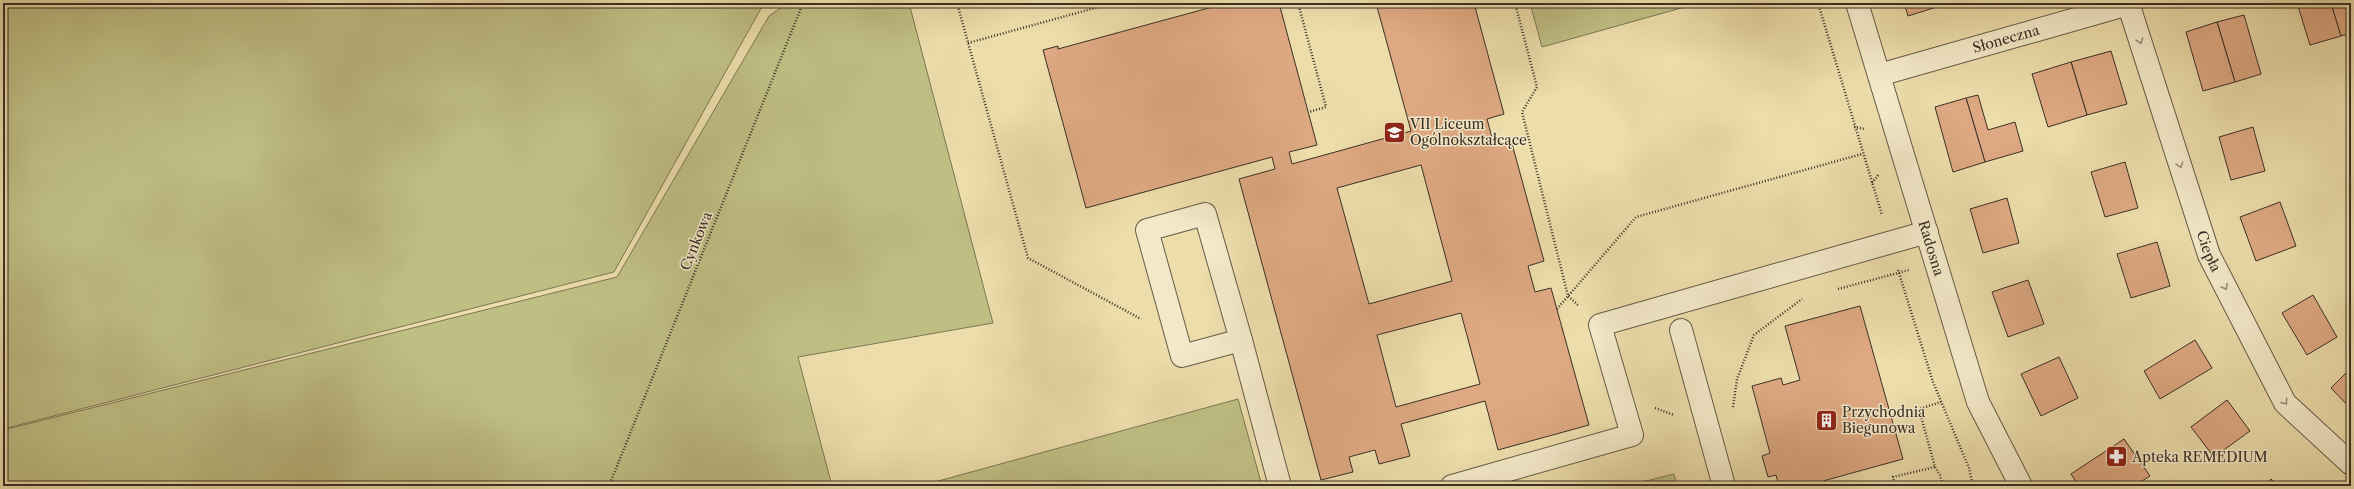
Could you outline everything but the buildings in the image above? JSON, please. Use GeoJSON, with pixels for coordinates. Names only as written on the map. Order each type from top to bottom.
{"type":"FeatureCollection","features":[{"type":"Feature","properties":{"kind":"street","name":"Radosna"},"geometry":{"type":"LineString","coordinates":[[1858,3],[1978,402],[2021,486]]}},
{"type":"Feature","properties":{"kind":"street","name":"Słoneczna"},"geometry":{"type":"LineString","coordinates":[[1879,75],[2129,3]]}},
{"type":"Feature","properties":{"kind":"street","name":"Ciepła"},"geometry":{"type":"LineString","coordinates":[[2129,3],[2209,255],[2285,403],[2351,464]]}},
{"type":"Feature","properties":{"kind":"street"},"geometry":{"type":"LineString","coordinates":[[1240,340],[1182,356],[1147,230],[1206,214],[1280,486]]}},
{"type":"Feature","properties":{"kind":"street"},"geometry":{"type":"LineString","coordinates":[[1452,486],[1632,435],[1600,325],[1927,232]]}},
{"type":"Feature","properties":{"kind":"street"},"geometry":{"type":"LineString","coordinates":[[1681,330],[1724,486]]}},
{"type":"Feature","properties":{"kind":"path","name":"Cynkowa"},"geometry":{"type":"LineString","coordinates":[[609,486],[802,3]]}},
{"type":"Feature","properties":{"kind":"path"},"geometry":{"type":"LineString","coordinates":[[957,3],[1028,258],[1177,339]]}},
{"type":"Feature","properties":{"kind":"path"},"geometry":{"type":"LineString","coordinates":[[968,43],[1113,3]]}},
{"type":"Feature","properties":{"kind":"path"},"geometry":{"type":"LineString","coordinates":[[1298,3],[1326,107],[1308,112]]}},
{"type":"Feature","properties":{"kind":"path"},"geometry":{"type":"LineString","coordinates":[[1515,3],[1538,87],[1522,112],[1568,296]]}},
{"type":"Feature","properties":{"kind":"path"},"geometry":{"type":"LineString","coordinates":[[1557,309],[1636,217],[1862,154]]}},
{"type":"Feature","properties":{"kind":"path"},"geometry":{"type":"LineString","coordinates":[[1732,413],[1737,379],[1754,335],[1802,299]]}},
{"type":"Feature","properties":{"kind":"path"},"geometry":{"type":"LineString","coordinates":[[1620,394],[1684,420],[1710,435]]}},
{"type":"Feature","properties":{"kind":"path"},"geometry":{"type":"LineString","coordinates":[[1942,402],[1919,409],[1935,467],[1940,475],[1943,486]]}},
{"type":"Feature","properties":{"kind":"path"},"geometry":{"type":"LineString","coordinates":[[1895,486],[1893,478],[1935,467]]}},
{"type":"Feature","properties":{"kind":"green space"},"geometry":{"type":"Polygon","coordinates":[[[3,3],[764,3],[614,272],[3,429],[3,3]]]}},
{"type":"Feature","properties":{"kind":"green space"},"geometry":{"type":"Polygon","coordinates":[[[788,3],[909,3],[993,323],[798,357],[832,486],[3,486],[3,430],[617,277],[769,16],[788,3]]]}},
{"type":"Feature","properties":{"kind":"green space"},"geometry":{"type":"Polygon","coordinates":[[[1530,3],[1699,3],[1542,47],[1530,3]]]}},
{"type":"Feature","properties":{"kind":"green space"},"geometry":{"type":"Polygon","coordinates":[[[1238,399],[1262,486],[920,486],[1238,399]]]}},
{"type":"Feature","properties":{"kind":"green space"},"geometry":{"type":"Polygon","coordinates":[[[1674,474],[1677,486],[1626,486],[1674,474]]]}},
{"type":"Feature","properties":{"kind":"place","name":"VII Liceum Ogólnokształcące"},"geometry":{"type":"Point","coordinates":[1395,132]}},
{"type":"Feature","properties":{"kind":"place","name":"Przychodnia Biegunowa"},"geometry":{"type":"Point","coordinates":[1826,420]}},
{"type":"Feature","properties":{"kind":"place","name":"Apteka REMEDIUM"},"geometry":{"type":"Point","coordinates":[2117,457]}}]}
